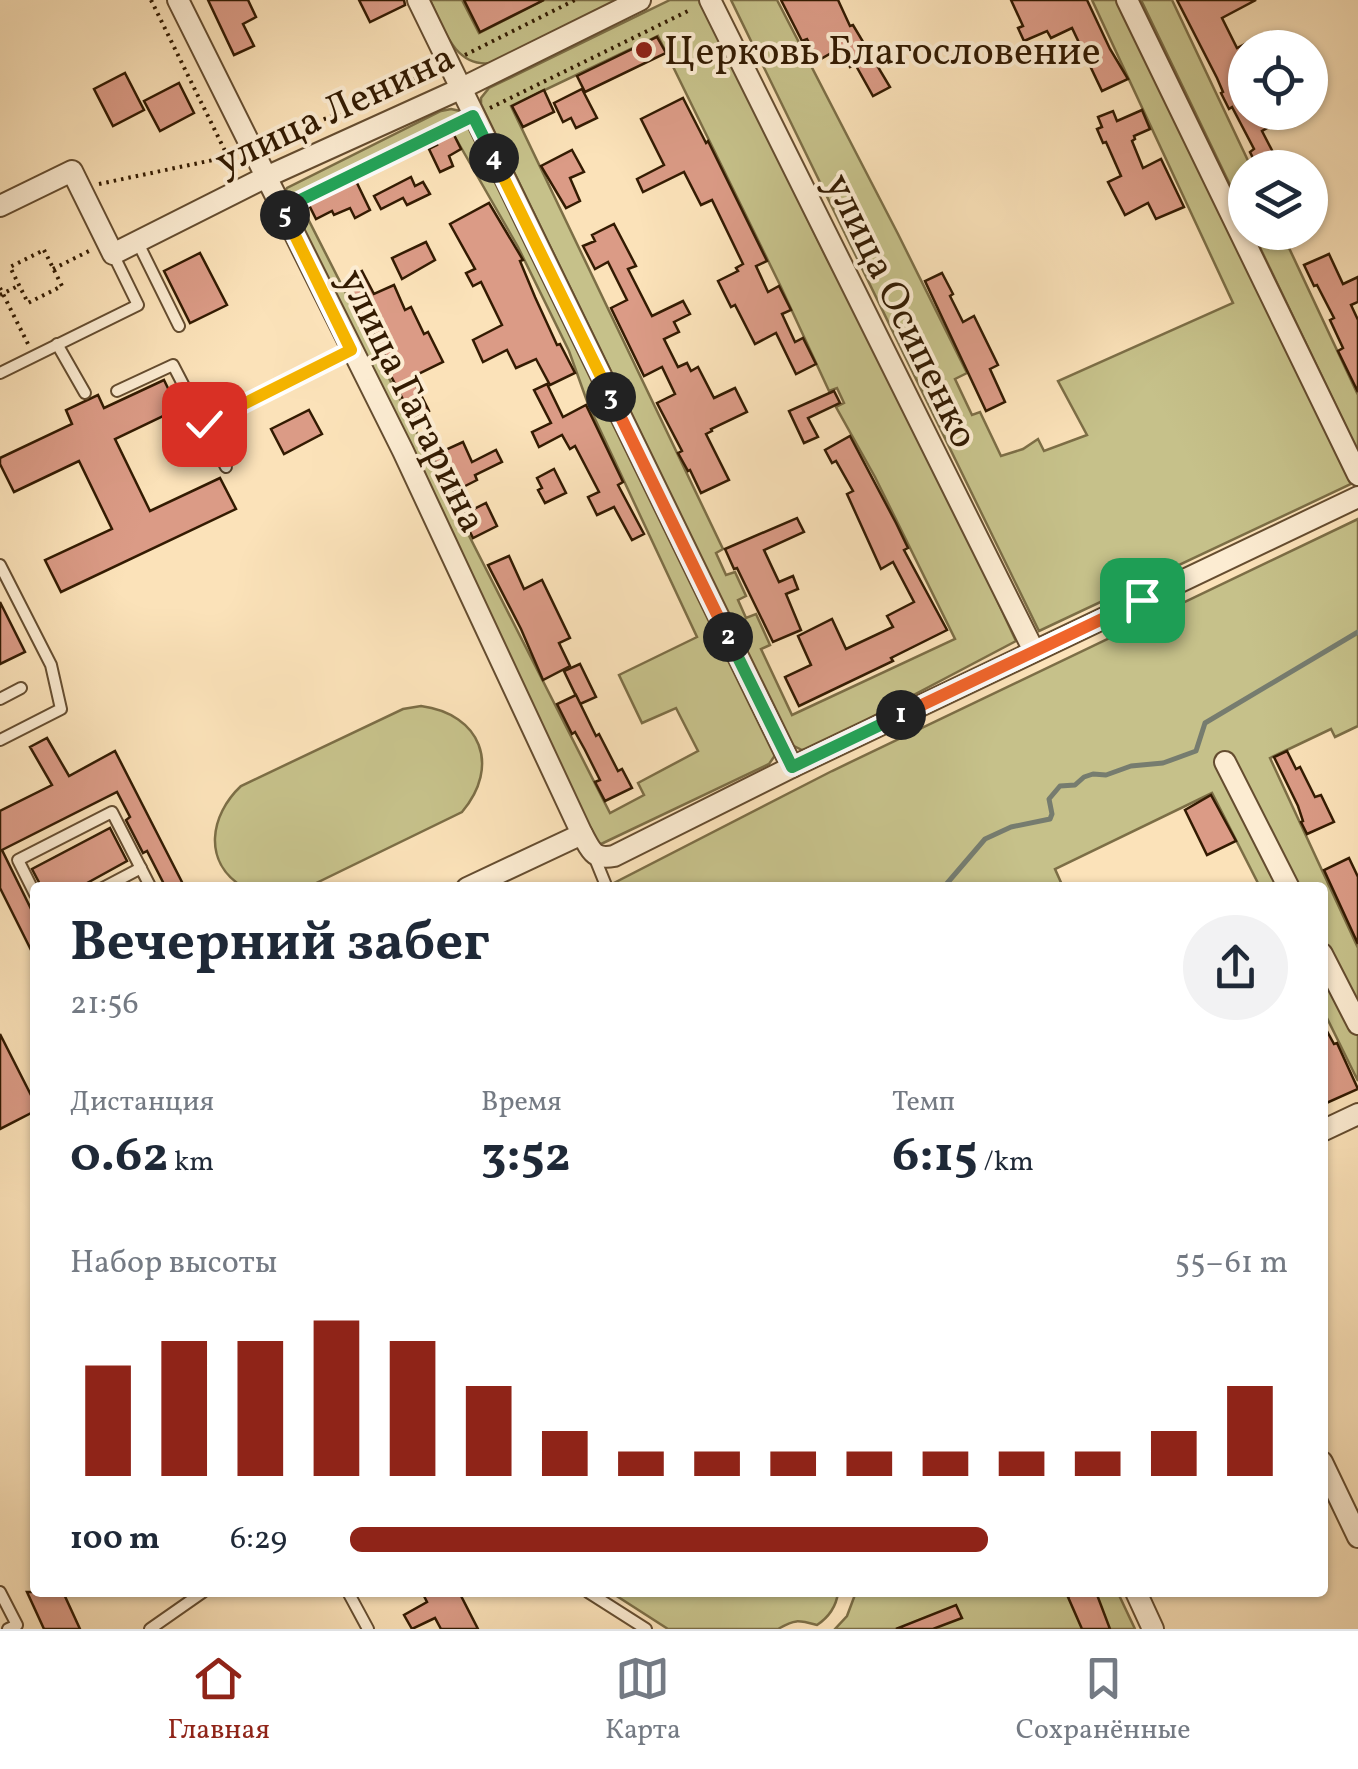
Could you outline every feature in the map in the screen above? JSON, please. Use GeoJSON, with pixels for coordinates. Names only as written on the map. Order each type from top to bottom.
{"type":"FeatureCollection","features":[{"type":"Feature","properties":{"kind":"street","name":"улица Гагарина"},"geometry":{"type":"LineString","coordinates":[[178,0],[403,451],[593,854]]}},
{"type":"Feature","properties":{"kind":"street"},"geometry":{"type":"LineString","coordinates":[[418,0],[792,767]]}},
{"type":"Feature","properties":{"kind":"street","name":"улица Ленина"},"geometry":{"type":"LineString","coordinates":[[110,248],[137,242],[640,0]]}},
{"type":"Feature","properties":{"kind":"street"},"geometry":{"type":"LineString","coordinates":[[1127,0],[1358,474]]}},
{"type":"Feature","properties":{"kind":"street","name":"улица Осипенко"},"geometry":{"type":"LineString","coordinates":[[702,4],[1034,651]]}},
{"type":"Feature","properties":{"kind":"street"},"geometry":{"type":"LineString","coordinates":[[0,206],[72,172],[110,248]]}},
{"type":"Feature","properties":{"kind":"street"},"geometry":{"type":"LineString","coordinates":[[593,854],[602,858],[614,856],[1358,497]]}},
{"type":"Feature","properties":{"kind":"street"},"geometry":{"type":"LineString","coordinates":[[1225,762],[1286,882]]}},
{"type":"Feature","properties":{"kind":"street"},"geometry":{"type":"LineString","coordinates":[[480,882],[582,834]]}},
{"type":"Feature","properties":{"kind":"street"},"geometry":{"type":"LineString","coordinates":[[1328,966],[1358,1024]]}},
{"type":"Feature","properties":{"kind":"street"},"geometry":{"type":"LineString","coordinates":[[1328,1127],[1358,1114]]}},
{"type":"Feature","properties":{"kind":"street"},"geometry":{"type":"LineString","coordinates":[[1328,1474],[1358,1537]]}},
{"type":"Feature","properties":{"kind":"street"},"geometry":{"type":"LineString","coordinates":[[1138,1597],[1153,1629]]}},
{"type":"Feature","properties":{"kind":"lane"},"geometry":{"type":"LineString","coordinates":[[137,242],[179,326]]}},
{"type":"Feature","properties":{"kind":"lane"},"geometry":{"type":"LineString","coordinates":[[0,372],[138,304],[110,248]]}},
{"type":"Feature","properties":{"kind":"lane"},"geometry":{"type":"LineString","coordinates":[[57,344],[85,393]]}},
{"type":"Feature","properties":{"kind":"lane"},"geometry":{"type":"LineString","coordinates":[[178,437],[351,350]]}},
{"type":"Feature","properties":{"kind":"lane"},"geometry":{"type":"LineString","coordinates":[[117,391],[173,364],[226,466]]}},
{"type":"Feature","properties":{"kind":"lane"},"geometry":{"type":"LineString","coordinates":[[0,565],[50,665],[62,709],[0,740]]}},
{"type":"Feature","properties":{"kind":"lane"},"geometry":{"type":"LineString","coordinates":[[0,699],[21,688]]}},
{"type":"Feature","properties":{"kind":"lane"},"geometry":{"type":"LineString","coordinates":[[30,884],[18,860],[112,812],[148,882]]}},
{"type":"Feature","properties":{"kind":"lane"},"geometry":{"type":"LineString","coordinates":[[593,854],[604,882]]}},
{"type":"Feature","properties":{"kind":"lane"},"geometry":{"type":"LineString","coordinates":[[114,882],[141,868]]}},
{"type":"Feature","properties":{"kind":"lane"},"geometry":{"type":"LineString","coordinates":[[0,1592],[17,1625],[8,1629]]}},
{"type":"Feature","properties":{"kind":"lane"},"geometry":{"type":"LineString","coordinates":[[150,1629],[196,1597]]}},
{"type":"Feature","properties":{"kind":"lane"},"geometry":{"type":"LineString","coordinates":[[351,1597],[368,1629]]}},
{"type":"Feature","properties":{"kind":"lane"},"geometry":{"type":"LineString","coordinates":[[596,1597],[646,1629]]}},
{"type":"Feature","properties":{"kind":"path"},"geometry":{"type":"LineString","coordinates":[[151,0],[228,157]]}},
{"type":"Feature","properties":{"kind":"path"},"geometry":{"type":"LineString","coordinates":[[80,188],[253,151],[448,63],[575,0]]}},
{"type":"Feature","properties":{"kind":"path"},"geometry":{"type":"LineString","coordinates":[[282,209],[702,4]]}},
{"type":"Feature","properties":{"kind":"path"},"geometry":{"type":"LineString","coordinates":[[53,269],[110,248]]}},
{"type":"Feature","properties":{"kind":"path"},"geometry":{"type":"LineString","coordinates":[[44,250],[62,286],[28,303],[20,286],[10,267],[44,250]]}},
{"type":"Feature","properties":{"kind":"path"},"geometry":{"type":"LineString","coordinates":[[20,286],[1,292],[34,356]]}},
{"type":"Feature","properties":{"kind":"shaded area"},"geometry":{"type":"Polygon","coordinates":[[[430,0],[462,0],[479,33],[544,0],[620,0],[491,63],[478,63],[451,44],[430,0]]]}},
{"type":"Feature","properties":{"kind":"shaded area"},"geometry":{"type":"Polygon","coordinates":[[[670,0],[700,0],[827,259],[928,451],[1016,641],[811,749],[792,745],[481,104],[489,88],[670,0]],[[658,36],[511,106],[723,549],[716,553],[726,575],[735,572],[746,596],[738,600],[746,618],[756,614],[770,645],[761,649],[792,715],[955,639],[836,407],[844,403],[837,388],[829,391],[658,36]]]}},
{"type":"Feature","properties":{"kind":"shaded area"},"geometry":{"type":"Polygon","coordinates":[[[731,0],[777,0],[967,373],[955,379],[972,415],[980,412],[1001,456],[1038,439],[1044,451],[1087,435],[1058,381],[1233,303],[1092,0],[1118,0],[1228,228],[1228,250],[1238,250],[1351,484],[1039,631],[731,0]]]}},
{"type":"Feature","properties":{"kind":"shaded area"},"geometry":{"type":"Polygon","coordinates":[[[1141,0],[1172,0],[1228,118],[1228,130],[1233,130],[1243,150],[1228,150],[1228,181],[1141,0]]]}},
{"type":"Feature","properties":{"kind":"shaded area"},"geometry":{"type":"Polygon","coordinates":[[[441,111],[460,111],[466,118],[776,754],[769,764],[599,845],[303,254],[281,197],[287,188],[441,111]],[[451,130],[301,205],[610,813],[644,795],[638,783],[698,751],[676,708],[642,723],[619,675],[697,637],[518,247],[451,130]]]}},
{"type":"Feature","properties":{"kind":"shaded area"},"geometry":{"type":"Polygon","coordinates":[[[1261,250],[1290,250],[1358,395],[1358,452],[1261,250]]]}},
{"type":"Feature","properties":{"kind":"shaded area"},"geometry":{"type":"Polygon","coordinates":[[[1358,519],[1358,726],[1335,737],[1331,729],[1270,758],[1327,882],[1257,882],[1212,793],[1055,869],[1061,882],[616,882],[832,771],[1358,519]]]}},
{"type":"Feature","properties":{"kind":"shaded area"},"geometry":{"type":"Polygon","coordinates":[[[421,706],[442,711],[471,731],[482,760],[474,795],[462,812],[318,882],[236,882],[230,877],[216,852],[215,838],[222,810],[241,786],[403,709],[421,706]]]}},
{"type":"Feature","properties":{"kind":"shaded area"},"geometry":{"type":"Polygon","coordinates":[[[1328,883],[1358,948],[1358,1081],[1328,1020],[1328,883]]]}},
{"type":"Feature","properties":{"kind":"shaded area"},"geometry":{"type":"Polygon","coordinates":[[[618,1597],[837,1597],[831,1611],[817,1625],[797,1621],[778,1629],[668,1629],[618,1597]]]}},
{"type":"Feature","properties":{"kind":"shaded area"},"geometry":{"type":"Polygon","coordinates":[[[854,1597],[1120,1597],[1135,1629],[835,1629],[847,1616],[854,1597]]]}},
{"type":"Feature","properties":{"kind":"building"},"geometry":{"type":"Polygon","coordinates":[[[208,0],[248,0],[256,17],[243,24],[254,46],[234,55],[208,0]]]}},
{"type":"Feature","properties":{"kind":"building"},"geometry":{"type":"Polygon","coordinates":[[[359,0],[404,0],[405,5],[370,22],[359,0]]]}},
{"type":"Feature","properties":{"kind":"building"},"geometry":{"type":"Polygon","coordinates":[[[464,0],[544,0],[480,32],[464,0]]]}},
{"type":"Feature","properties":{"kind":"building"},"geometry":{"type":"Polygon","coordinates":[[[781,0],[838,0],[850,26],[853,25],[890,87],[873,96],[855,64],[850,67],[840,48],[819,60],[807,39],[802,41],[781,0]]]}},
{"type":"Feature","properties":{"kind":"building"},"geometry":{"type":"Polygon","coordinates":[[[1011,0],[1087,0],[1128,79],[1102,91],[1072,28],[1051,38],[1047,31],[1024,41],[1018,28],[1023,26],[1011,0]]]}},
{"type":"Feature","properties":{"kind":"building"},"geometry":{"type":"Polygon","coordinates":[[[1177,0],[1256,0],[1222,18],[1228,30],[1228,107],[1177,0]]]}},
{"type":"Feature","properties":{"kind":"building"},"geometry":{"type":"Polygon","coordinates":[[[657,37],[666,53],[585,92],[577,76],[657,37]]]}},
{"type":"Feature","properties":{"kind":"building"},"geometry":{"type":"Polygon","coordinates":[[[125,73],[144,110],[113,126],[94,89],[125,73]]]}},
{"type":"Feature","properties":{"kind":"building"},"geometry":{"type":"Polygon","coordinates":[[[179,83],[194,113],[160,131],[144,101],[179,83]]]}},
{"type":"Feature","properties":{"kind":"building"},"geometry":{"type":"Polygon","coordinates":[[[582,89],[597,118],[576,128],[571,118],[563,122],[554,103],[582,89]]]}},
{"type":"Feature","properties":{"kind":"building"},"geometry":{"type":"Polygon","coordinates":[[[544,90],[554,112],[523,127],[512,106],[544,90]]]}},
{"type":"Feature","properties":{"kind":"building"},"geometry":{"type":"Polygon","coordinates":[[[683,98],[767,261],[756,266],[768,292],[779,286],[791,310],[782,314],[795,342],[803,338],[816,364],[796,374],[776,333],[755,344],[718,281],[743,264],[712,200],[701,205],[684,172],[643,192],[637,179],[664,165],[641,119],[683,98]]]}},
{"type":"Feature","properties":{"kind":"building"},"geometry":{"type":"Polygon","coordinates":[[[1142,110],[1150,129],[1134,136],[1132,141],[1143,168],[1161,159],[1184,207],[1156,219],[1148,203],[1125,215],[1108,182],[1121,176],[1097,129],[1102,127],[1098,117],[1113,111],[1117,121],[1142,110]]]}},
{"type":"Feature","properties":{"kind":"building"},"geometry":{"type":"Polygon","coordinates":[[[1244,130],[1264,130],[1272,150],[1254,149],[1244,130]]]}},
{"type":"Feature","properties":{"kind":"building"},"geometry":{"type":"Polygon","coordinates":[[[453,133],[461,149],[449,156],[453,166],[440,172],[429,149],[437,145],[435,141],[453,133]]]}},
{"type":"Feature","properties":{"kind":"building"},"geometry":{"type":"Polygon","coordinates":[[[572,150],[584,172],[570,178],[580,201],[566,208],[541,166],[572,150]]]}},
{"type":"Feature","properties":{"kind":"building"},"geometry":{"type":"Polygon","coordinates":[[[411,177],[415,186],[423,182],[430,194],[407,205],[403,198],[381,209],[374,196],[411,177]]]}},
{"type":"Feature","properties":{"kind":"building"},"geometry":{"type":"Polygon","coordinates":[[[356,181],[370,210],[355,218],[350,208],[316,219],[308,203],[356,181]]]}},
{"type":"Feature","properties":{"kind":"building"},"geometry":{"type":"Polygon","coordinates":[[[489,203],[523,260],[520,261],[557,345],[560,344],[575,373],[550,385],[536,359],[516,368],[507,350],[483,362],[473,340],[502,325],[481,282],[473,286],[466,273],[475,269],[450,224],[489,203]]]}},
{"type":"Feature","properties":{"kind":"building"},"geometry":{"type":"Polygon","coordinates":[[[614,224],[636,266],[628,269],[652,316],[683,301],[690,314],[674,322],[679,332],[664,339],[678,367],[687,363],[691,371],[698,367],[714,398],[735,388],[747,412],[706,434],[729,480],[701,493],[678,453],[682,451],[657,403],[675,394],[662,367],[644,376],[611,308],[627,300],[608,262],[595,269],[583,246],[595,241],[592,235],[614,224]]]}},
{"type":"Feature","properties":{"kind":"building"},"geometry":{"type":"Polygon","coordinates":[[[426,242],[435,260],[402,279],[392,258],[426,242]]]}},
{"type":"Feature","properties":{"kind":"building"},"geometry":{"type":"Polygon","coordinates":[[[200,253],[227,305],[190,323],[164,271],[200,253]]]}},
{"type":"Feature","properties":{"kind":"building"},"geometry":{"type":"Polygon","coordinates":[[[1329,254],[1343,284],[1358,277],[1358,302],[1351,305],[1358,320],[1358,392],[1338,351],[1343,348],[1330,320],[1334,318],[1304,265],[1329,254]]]}},
{"type":"Feature","properties":{"kind":"building"},"geometry":{"type":"Polygon","coordinates":[[[362,271],[374,294],[394,285],[405,310],[411,307],[443,362],[412,377],[429,411],[413,419],[346,279],[362,271]]]}},
{"type":"Feature","properties":{"kind":"building"},"geometry":{"type":"Polygon","coordinates":[[[942,273],[963,322],[974,316],[998,365],[990,369],[1005,402],[986,411],[925,281],[942,273]]]}},
{"type":"Feature","properties":{"kind":"building"},"geometry":{"type":"Polygon","coordinates":[[[164,380],[178,409],[115,439],[150,511],[220,478],[236,509],[61,592],[45,560],[112,529],[79,461],[14,492],[0,458],[72,424],[66,410],[98,395],[104,408],[164,380]]]}},
{"type":"Feature","properties":{"kind":"building"},"geometry":{"type":"Polygon","coordinates":[[[547,384],[563,417],[586,405],[623,482],[618,485],[644,534],[632,540],[614,507],[597,515],[588,497],[599,492],[575,446],[570,449],[562,435],[539,447],[532,432],[551,423],[534,390],[547,384]]]}},
{"type":"Feature","properties":{"kind":"building"},"geometry":{"type":"Polygon","coordinates":[[[834,391],[840,403],[808,418],[818,437],[804,443],[789,411],[834,391]]]}},
{"type":"Feature","properties":{"kind":"building"},"geometry":{"type":"Polygon","coordinates":[[[309,410],[322,434],[284,454],[271,429],[309,410]]]}},
{"type":"Feature","properties":{"kind":"building"},"geometry":{"type":"Polygon","coordinates":[[[850,436],[947,630],[799,706],[785,677],[811,665],[798,636],[832,619],[846,649],[893,627],[887,616],[914,602],[893,562],[881,569],[847,494],[853,491],[825,450],[850,436]]]}},
{"type":"Feature","properties":{"kind":"building"},"geometry":{"type":"Polygon","coordinates":[[[463,442],[472,462],[496,450],[502,462],[475,475],[477,480],[453,492],[432,456],[463,442]]]}},
{"type":"Feature","properties":{"kind":"building"},"geometry":{"type":"Polygon","coordinates":[[[554,469],[566,493],[545,503],[537,478],[554,469]]]}},
{"type":"Feature","properties":{"kind":"building"},"geometry":{"type":"Polygon","coordinates":[[[486,503],[497,526],[473,538],[464,514],[486,503]]]}},
{"type":"Feature","properties":{"kind":"building"},"geometry":{"type":"Polygon","coordinates":[[[797,518],[804,532],[764,550],[779,582],[793,576],[798,589],[786,594],[801,630],[773,642],[725,549],[797,518]]]}},
{"type":"Feature","properties":{"kind":"building"},"geometry":{"type":"Polygon","coordinates":[[[509,556],[524,589],[542,580],[570,638],[559,643],[570,666],[543,680],[488,565],[509,556]]]}},
{"type":"Feature","properties":{"kind":"building"},"geometry":{"type":"Polygon","coordinates":[[[0,602],[25,652],[0,664],[0,602]]]}},
{"type":"Feature","properties":{"kind":"building"},"geometry":{"type":"Polygon","coordinates":[[[580,664],[596,697],[580,704],[564,671],[580,664]]]}},
{"type":"Feature","properties":{"kind":"building"},"geometry":{"type":"Polygon","coordinates":[[[576,695],[596,736],[599,734],[618,771],[622,769],[632,788],[605,801],[595,782],[600,780],[557,704],[576,695]]]}},
{"type":"Feature","properties":{"kind":"building"},"geometry":{"type":"Polygon","coordinates":[[[47,738],[69,776],[115,751],[182,882],[163,882],[126,820],[130,817],[117,792],[2,850],[30,907],[30,948],[0,888],[0,811],[52,785],[30,747],[47,738]]]}},
{"type":"Feature","properties":{"kind":"building"},"geometry":{"type":"Polygon","coordinates":[[[1287,751],[1315,797],[1321,795],[1334,822],[1307,834],[1274,757],[1287,751]]]}},
{"type":"Feature","properties":{"kind":"building"},"geometry":{"type":"Polygon","coordinates":[[[1211,795],[1236,841],[1207,855],[1185,810],[1211,795]]]}},
{"type":"Feature","properties":{"kind":"building"},"geometry":{"type":"Polygon","coordinates":[[[110,828],[127,861],[89,882],[39,882],[32,869],[110,828]]]}},
{"type":"Feature","properties":{"kind":"building"},"geometry":{"type":"Polygon","coordinates":[[[1349,858],[1358,877],[1358,944],[1324,870],[1349,858]]]}},
{"type":"Feature","properties":{"kind":"building"},"geometry":{"type":"Polygon","coordinates":[[[1328,1033],[1337,1043],[1358,1089],[1328,1102],[1328,1033]]]}},
{"type":"Feature","properties":{"kind":"building"},"geometry":{"type":"Polygon","coordinates":[[[0,1034],[30,1093],[30,1114],[0,1129],[0,1034]]]}},
{"type":"Feature","properties":{"kind":"building"},"geometry":{"type":"Polygon","coordinates":[[[27,1592],[30,1597],[65,1597],[80,1629],[44,1629],[27,1592]]]}},
{"type":"Feature","properties":{"kind":"building"},"geometry":{"type":"Polygon","coordinates":[[[424,1597],[462,1597],[478,1629],[441,1629],[435,1618],[412,1629],[404,1615],[427,1602],[424,1597]]]}},
{"type":"Feature","properties":{"kind":"building"},"geometry":{"type":"Polygon","coordinates":[[[1068,1597],[1098,1597],[1110,1629],[1082,1629],[1068,1597]]]}},
{"type":"Feature","properties":{"kind":"building"},"geometry":{"type":"Polygon","coordinates":[[[956,1605],[962,1618],[933,1629],[896,1629],[956,1605]]]}},
{"type":"Feature","properties":{"kind":"waterway"},"geometry":{"type":"LineString","coordinates":[[948,882],[985,839],[1011,827],[1050,819],[1049,799],[1060,786],[1075,785],[1093,774],[1106,775],[1131,766],[1163,763],[1196,751],[1205,723],[1358,632]]}},
{"type":"Feature","properties":{"kind":"place","name":"Церковь Благословение"},"geometry":{"type":"Point","coordinates":[644,50]}},
{"type":"Feature","properties":{"kind":"route"},"geometry":{"type":"LineString","coordinates":[[204,424],[351,350],[282,209],[473,116],[792,767],[1142,600]]}}]}
